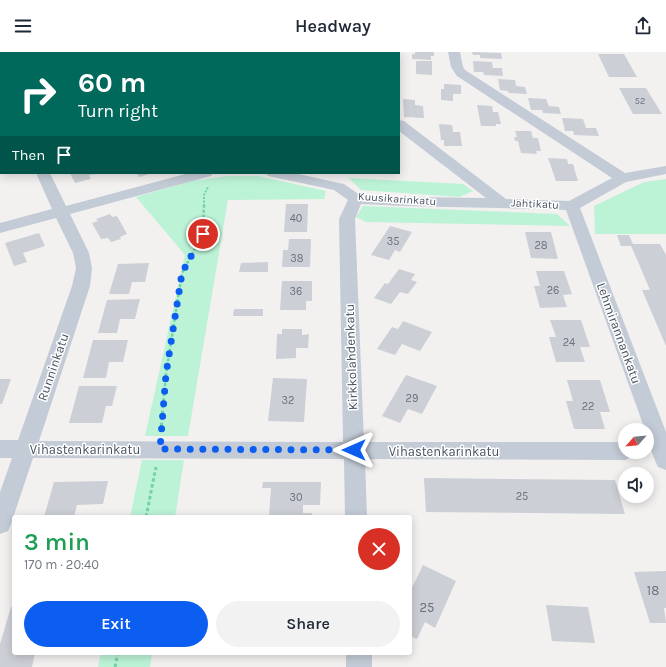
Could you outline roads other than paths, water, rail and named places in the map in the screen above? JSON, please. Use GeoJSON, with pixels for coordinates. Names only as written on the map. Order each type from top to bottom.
{"type":"FeatureCollection","features":[{"type":"Feature","properties":{"kind":"street"},"geometry":{"type":"LineString","coordinates":[[454,52],[457,67],[461,73],[622,178]]}},
{"type":"Feature","properties":{"kind":"street","name":"Jahtikatu"},"geometry":{"type":"LineString","coordinates":[[400,125],[502,203],[572,206],[622,178],[666,170]]}},
{"type":"Feature","properties":{"kind":"street","name":"Runninkatu"},"geometry":{"type":"LineString","coordinates":[[0,524],[81,286],[84,268],[81,253],[43,174]]}},
{"type":"Feature","properties":{"kind":"street","name":"Kuusikarinkatu"},"geometry":{"type":"LineString","coordinates":[[278,174],[339,187],[356,198],[407,202],[502,203]]}},
{"type":"Feature","properties":{"kind":"street"},"geometry":{"type":"LineString","coordinates":[[0,228],[62,212],[208,179]]}},
{"type":"Feature","properties":{"kind":"street","name":"Kirkkolahdenkatu"},"geometry":{"type":"LineString","coordinates":[[356,198],[346,219],[356,515]]}},
{"type":"Feature","properties":{"kind":"street","name":"Lehmirannankatu"},"geometry":{"type":"LineString","coordinates":[[572,206],[624,344],[660,454]]}},
{"type":"Feature","properties":{"kind":"street","name":"Vihastenkarinkatu"},"geometry":{"type":"LineString","coordinates":[[0,449],[618,451]]}},
{"type":"Feature","properties":{"kind":"street"},"geometry":{"type":"LineString","coordinates":[[359,655],[359,667]]}}]}
